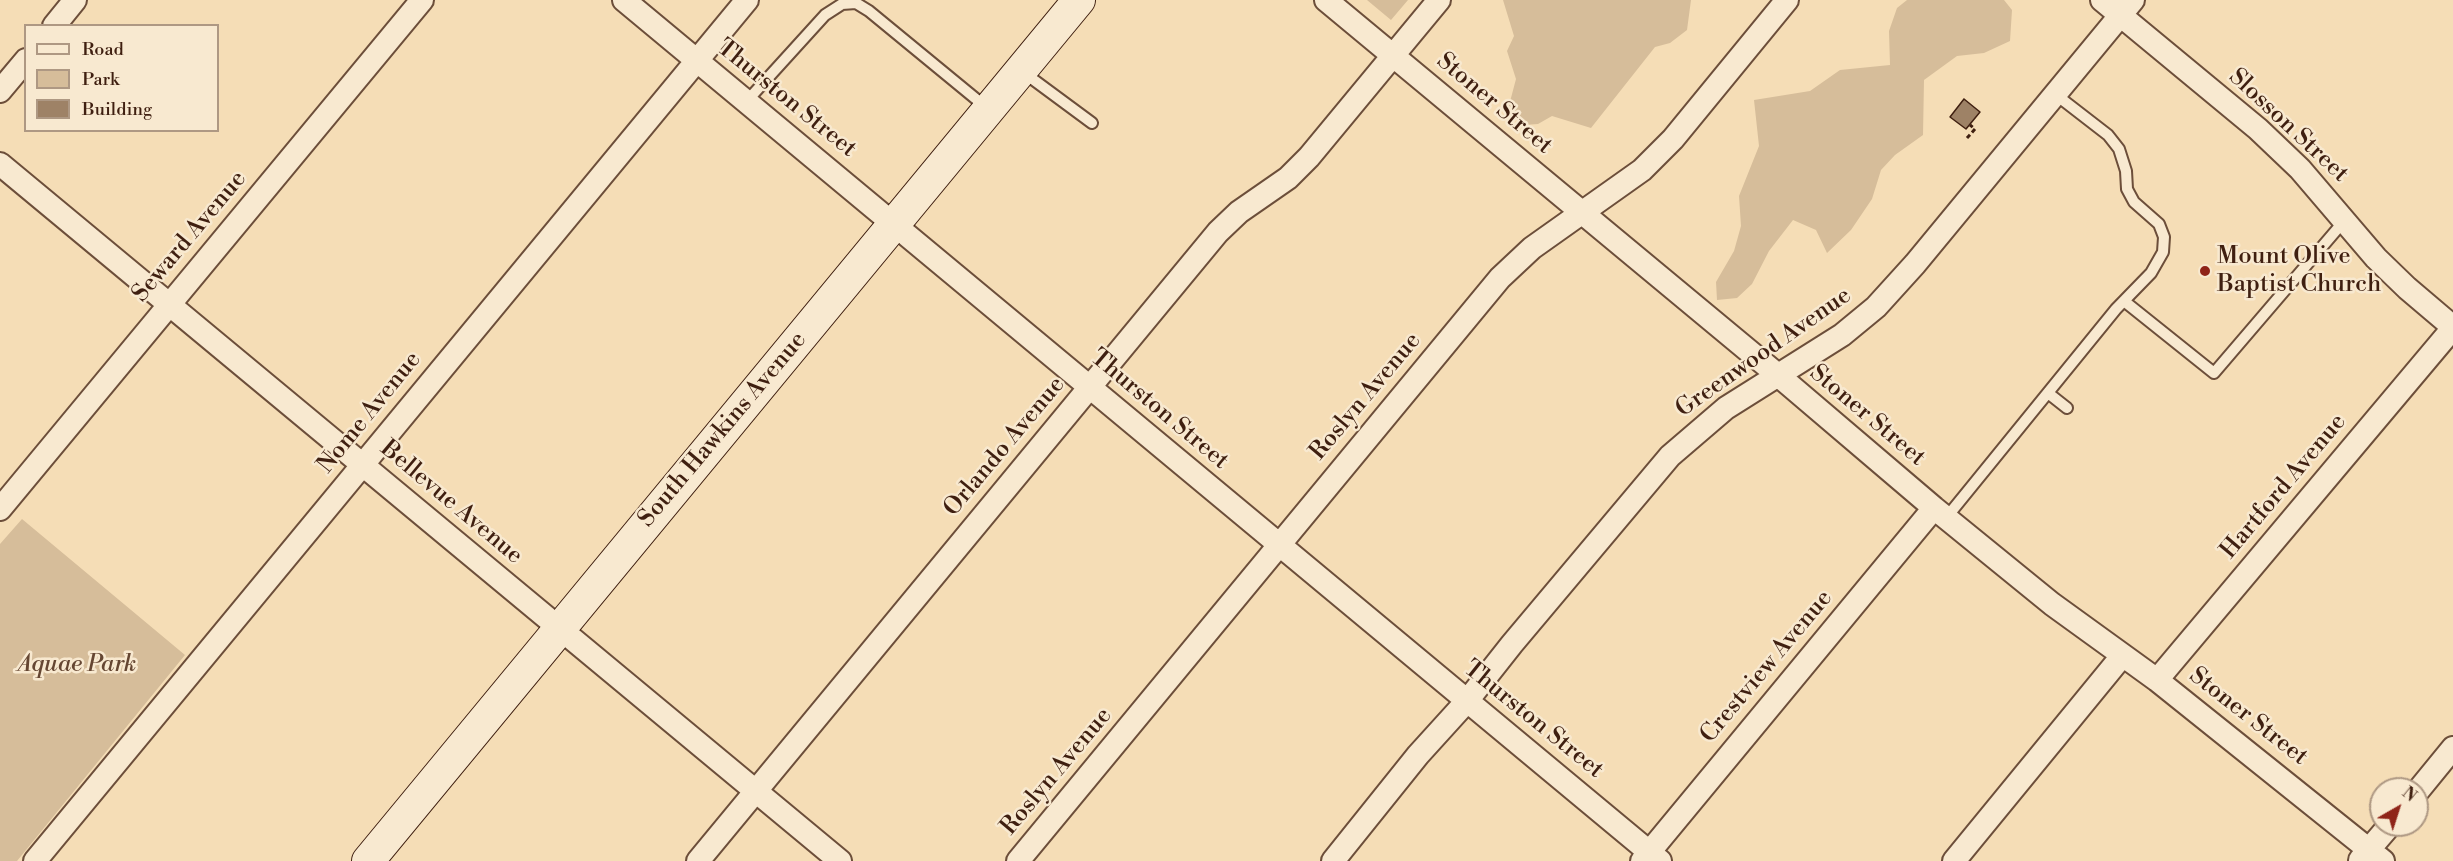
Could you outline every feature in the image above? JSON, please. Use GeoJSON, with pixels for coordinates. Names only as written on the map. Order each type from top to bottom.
{"type":"FeatureCollection","features":[{"type":"Feature","properties":{"kind":"street"},"geometry":{"type":"LineString","coordinates":[[56,24],[75,0]]}},
{"type":"Feature","properties":{"kind":"street","name":"Seward Avenue"},"geometry":{"type":"LineString","coordinates":[[0,509],[422,0]]}},
{"type":"Feature","properties":{"kind":"street","name":"Thurston Street"},"geometry":{"type":"LineString","coordinates":[[624,0],[1467,701],[1650,858]]}},
{"type":"Feature","properties":{"kind":"street","name":"Nome Avenue"},"geometry":{"type":"LineString","coordinates":[[35,861],[282,559],[363,465],[747,0]]}},
{"type":"Feature","properties":{"kind":"street","name":"South Hawkins Avenue"},"geometry":{"type":"LineString","coordinates":[[368,861],[1078,0]]}},
{"type":"Feature","properties":{"kind":"street","name":"Stoner Street"},"geometry":{"type":"LineString","coordinates":[[1326,0],[1779,376],[1940,513],[2052,604],[2157,680],[2371,857]]}},
{"type":"Feature","properties":{"kind":"street","name":"Orlando Avenue"},"geometry":{"type":"LineString","coordinates":[[698,861],[1218,232],[1239,212],[1288,178],[1309,157],[1439,0]]}},
{"type":"Feature","properties":{"kind":"street","name":"Roslyn Avenue"},"geometry":{"type":"LineString","coordinates":[[1018,861],[1500,278],[1532,248],[1642,170],[1672,139],[1787,0]]}},
{"type":"Feature","properties":{"kind":"street","name":"Slosson Street"},"geometry":{"type":"LineString","coordinates":[[2102,0],[2127,8],[2258,129],[2300,169],[2376,258],[2453,328]]}},
{"type":"Feature","properties":{"kind":"street","name":"Greenwood Avenue"},"geometry":{"type":"LineString","coordinates":[[1333,861],[1418,755],[1467,701],[1670,456],[1726,408],[1842,336],[1875,307],[1915,264],[2127,8]]}},
{"type":"Feature","properties":{"kind":"street"},"geometry":{"type":"LineString","coordinates":[[0,91],[24,62]]}},
{"type":"Feature","properties":{"kind":"street","name":"Bellevue Avenue"},"geometry":{"type":"LineString","coordinates":[[0,164],[840,861]]}},
{"type":"Feature","properties":{"kind":"street","name":"Hartford Avenue"},"geometry":{"type":"LineString","coordinates":[[2157,680],[2453,328]]}},
{"type":"Feature","properties":{"kind":"street","name":"Crestview Avenue"},"geometry":{"type":"LineString","coordinates":[[1650,858],[1940,513]]}},
{"type":"Feature","properties":{"kind":"street"},"geometry":{"type":"LineString","coordinates":[[1954,861],[2122,656]]}},
{"type":"Feature","properties":{"kind":"street"},"geometry":{"type":"LineString","coordinates":[[2429,777],[2453,748]]}},
{"type":"Feature","properties":{"kind":"street"},"geometry":{"type":"LineString","coordinates":[[2371,857],[2383,837]]}},
{"type":"Feature","properties":{"kind":"lane"},"geometry":{"type":"LineString","coordinates":[[746,102],[825,15],[842,4],[856,3],[869,11],[988,109]]}},
{"type":"Feature","properties":{"kind":"lane"},"geometry":{"type":"LineString","coordinates":[[1020,70],[1092,123]]}},
{"type":"Feature","properties":{"kind":"lane"},"geometry":{"type":"LineString","coordinates":[[1940,513],[2048,393],[2124,301],[2151,273],[2163,252],[2164,237],[2159,224],[2134,202],[2127,189],[2126,171],[2119,149],[2108,135],[2055,94]]}},
{"type":"Feature","properties":{"kind":"lane"},"geometry":{"type":"LineString","coordinates":[[2124,301],[2214,374],[2345,220]]}},
{"type":"Feature","properties":{"kind":"lane"},"geometry":{"type":"LineString","coordinates":[[2048,393],[2067,408]]}},
{"type":"Feature","properties":{"kind":"path"},"geometry":{"type":"LineString","coordinates":[[1967,138],[1975,129],[1970,125]]}},
{"type":"Feature","properties":{"kind":"green space"},"geometry":{"type":"Polygon","coordinates":[[[1367,0],[1408,0],[1391,20],[1367,0]]]}},
{"type":"Feature","properties":{"kind":"green space"},"geometry":{"type":"Polygon","coordinates":[[[1503,0],[1691,0],[1687,30],[1670,43],[1655,47],[1591,128],[1552,116],[1538,124],[1524,125],[1507,113],[1516,79],[1507,51],[1514,36],[1503,0]]]}},
{"type":"Feature","properties":{"kind":"green space"},"geometry":{"type":"Polygon","coordinates":[[[1907,0],[2004,0],[2012,10],[2010,41],[1984,53],[1957,56],[1924,80],[1923,135],[1895,155],[1881,170],[1872,199],[1851,230],[1827,253],[1816,230],[1793,220],[1769,251],[1752,284],[1737,298],[1717,300],[1716,282],[1734,251],[1741,226],[1739,196],[1759,146],[1754,100],[1810,91],[1840,70],[1890,65],[1889,31],[1897,8],[1907,0]]]}},
{"type":"Feature","properties":{"kind":"green space","name":"Aquae Park"},"geometry":{"type":"Polygon","coordinates":[[[22,519],[185,655],[17,861],[0,861],[0,544],[22,519]]]}},
{"type":"Feature","properties":{"kind":"building"},"geometry":{"type":"Polygon","coordinates":[[[1964,99],[1980,112],[1966,129],[1950,117],[1964,99]]]}},
{"type":"Feature","properties":{"kind":"place","name":"Mount Olive Baptist Church"},"geometry":{"type":"Point","coordinates":[2205,271]}}]}
